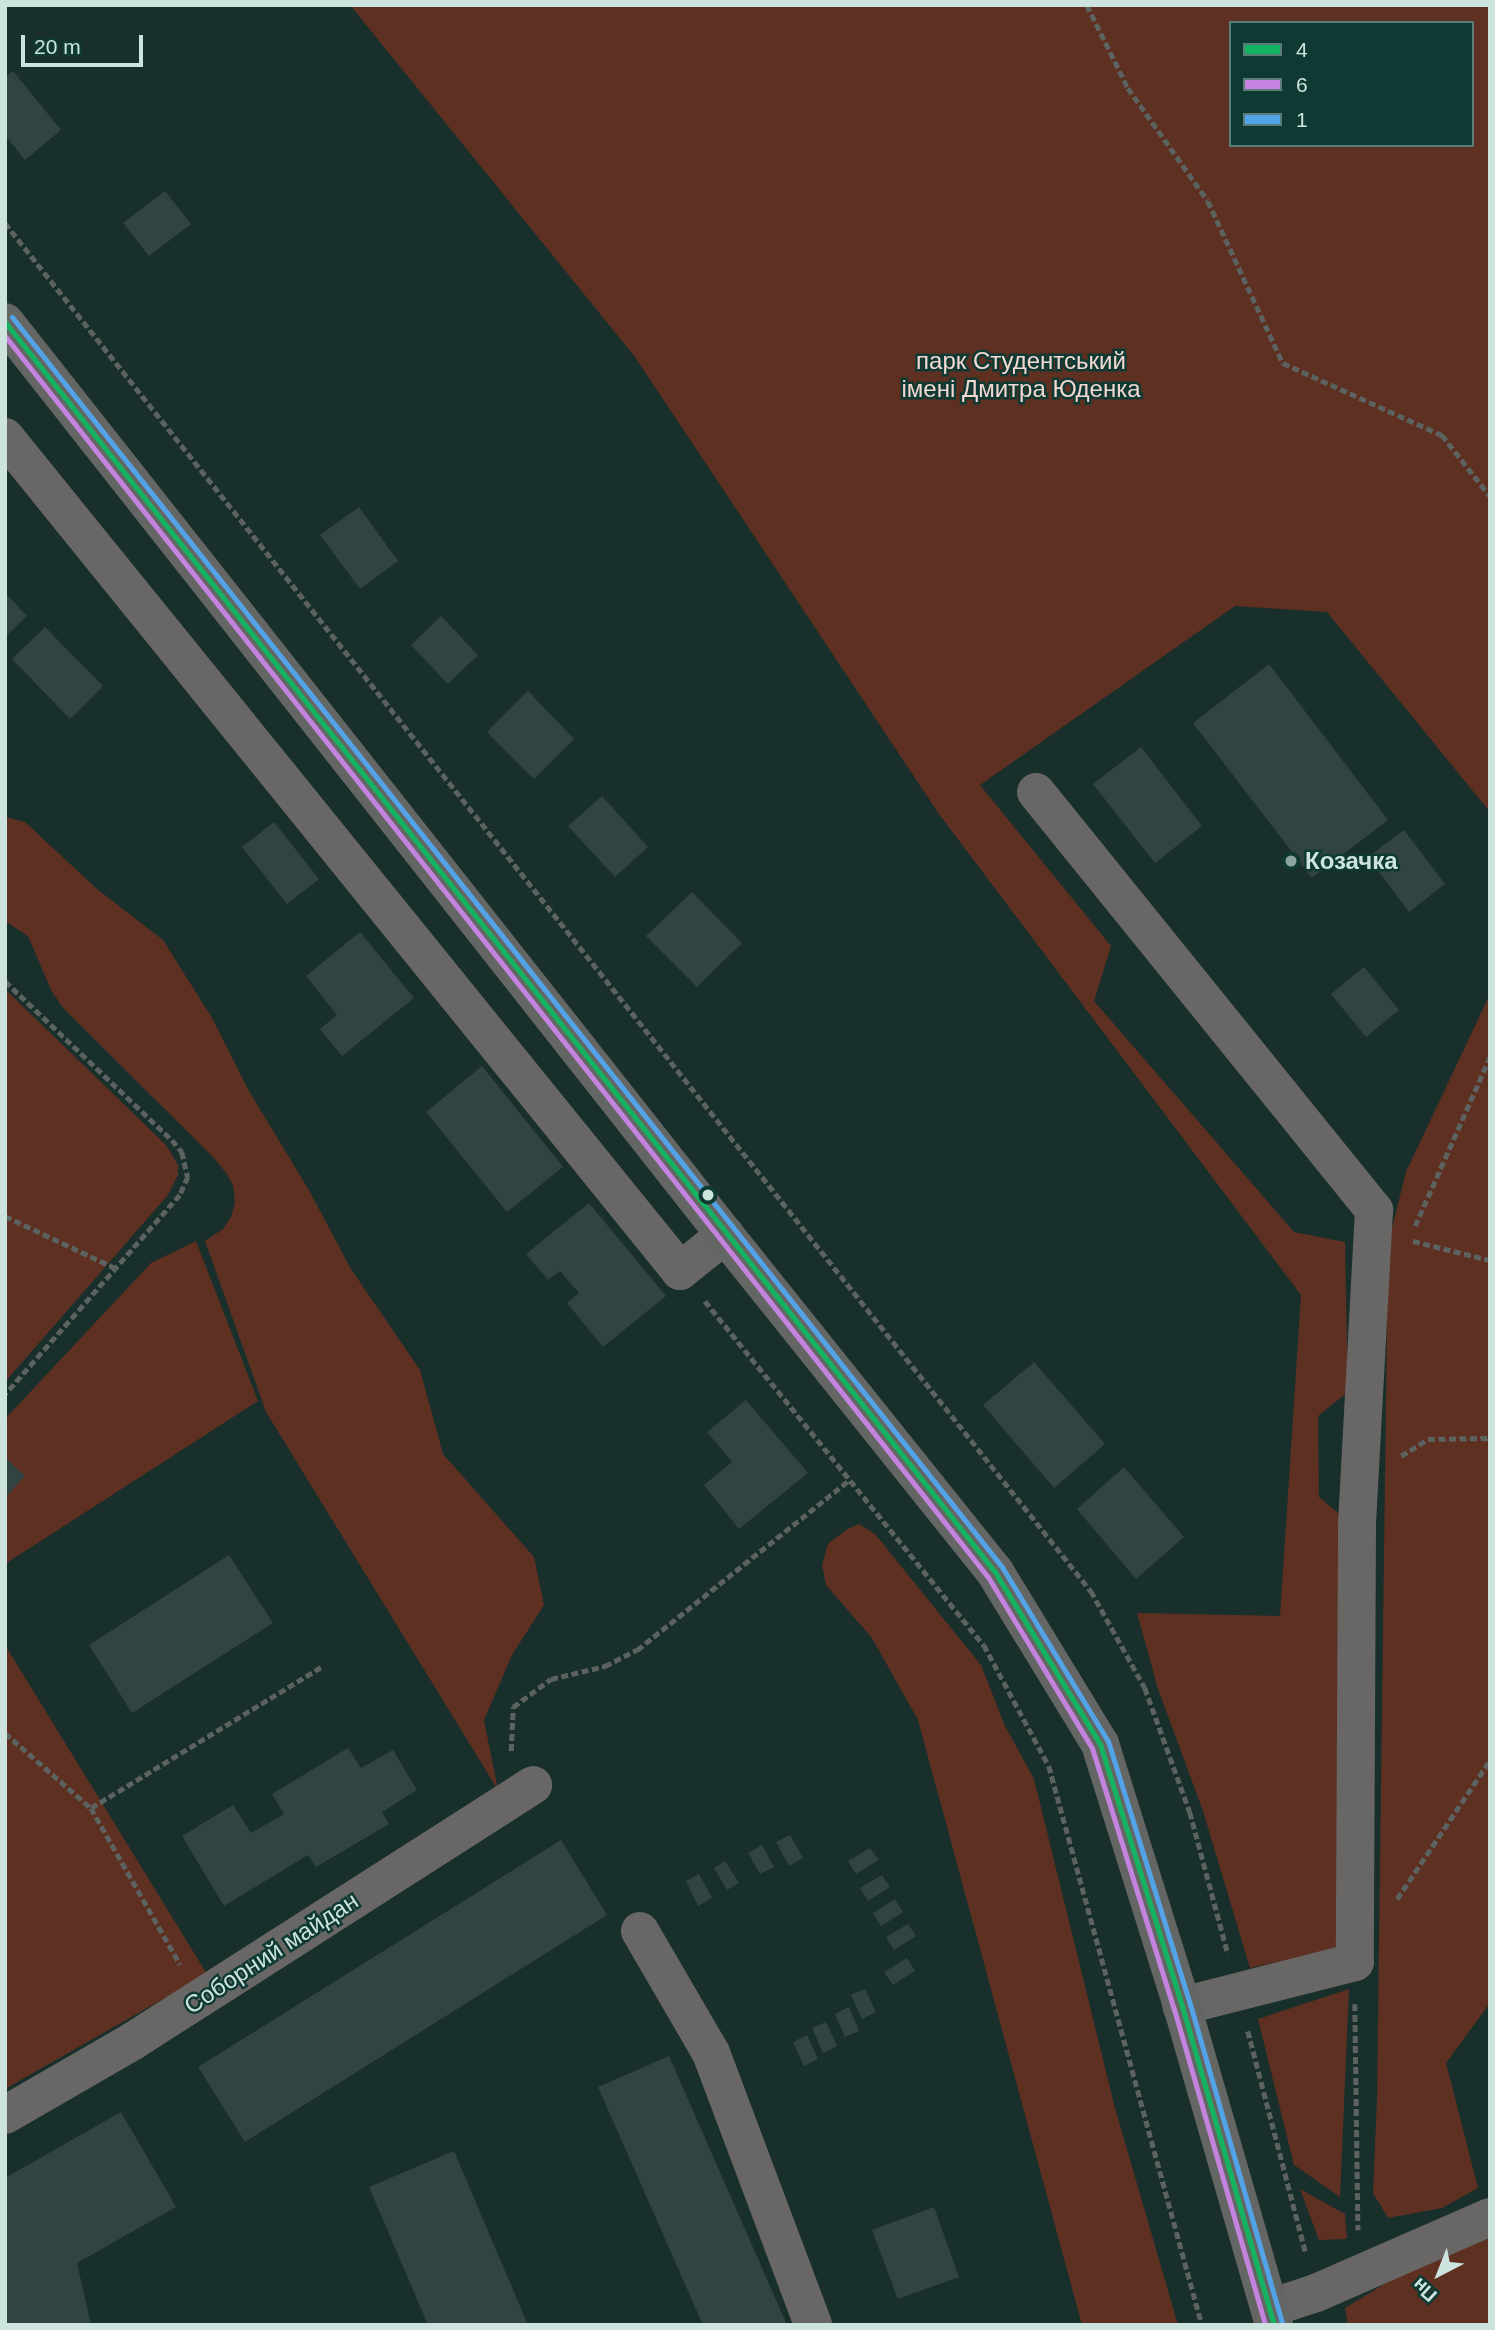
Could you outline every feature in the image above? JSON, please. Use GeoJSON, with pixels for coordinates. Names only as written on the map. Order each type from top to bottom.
{"type":"FeatureCollection","features":[{"type":"Feature","properties":{"kind":"main road"},"geometry":{"type":"LineString","coordinates":[[5,322],[725,1235],[995,1572],[1100,1744],[1182,2006],[1272,2316]]}},
{"type":"Feature","properties":{"kind":"street"},"geometry":{"type":"LineString","coordinates":[[5,437],[680,1271],[725,1235]]}},
{"type":"Feature","properties":{"kind":"street"},"geometry":{"type":"LineString","coordinates":[[1036,792],[1374,1210],[1360,1481],[1355,1962],[1182,2006]]}},
{"type":"Feature","properties":{"kind":"street","name":"Соборний майдан"},"geometry":{"type":"LineString","coordinates":[[5,2116],[200,1998],[533,1785]]}},
{"type":"Feature","properties":{"kind":"street"},"geometry":{"type":"LineString","coordinates":[[640,1931],[711,2053],[813,2325]]}},
{"type":"Feature","properties":{"kind":"street"},"geometry":{"type":"LineString","coordinates":[[1272,2316],[1490,2217]]}},
{"type":"Feature","properties":{"kind":"path"},"geometry":{"type":"LineString","coordinates":[[1087,5],[1128,88],[1208,201],[1283,363],[1442,435],[1490,496]]}},
{"type":"Feature","properties":{"kind":"path"},"geometry":{"type":"LineString","coordinates":[[5,981],[172,1140],[187,1164],[188,1177],[180,1195],[5,1395]]}},
{"type":"Feature","properties":{"kind":"path"},"geometry":{"type":"LineString","coordinates":[[1490,1057],[1409,1240],[1490,1260]]}},
{"type":"Feature","properties":{"kind":"path"},"geometry":{"type":"LineString","coordinates":[[5,1216],[116,1268]]}},
{"type":"Feature","properties":{"kind":"path"},"geometry":{"type":"LineString","coordinates":[[680,1271],[984,1645],[1049,1766],[1202,2325]]}},
{"type":"Feature","properties":{"kind":"path"},"geometry":{"type":"LineString","coordinates":[[1360,1481],[1428,1439],[1490,1438]]}},
{"type":"Feature","properties":{"kind":"path"},"geometry":{"type":"LineString","coordinates":[[511,1753],[513,1707],[551,1679],[605,1666],[636,1650],[849,1480]]}},
{"type":"Feature","properties":{"kind":"path"},"geometry":{"type":"LineString","coordinates":[[90,1808],[323,1666]]}},
{"type":"Feature","properties":{"kind":"path"},"geometry":{"type":"LineString","coordinates":[[5,1733],[90,1808],[200,1998]]}},
{"type":"Feature","properties":{"kind":"path"},"geometry":{"type":"LineString","coordinates":[[1392,1906],[1490,1760]]}},
{"type":"Feature","properties":{"kind":"path"},"geometry":{"type":"LineString","coordinates":[[1355,1962],[1359,2275]]}},
{"type":"Feature","properties":{"kind":"green space","name":"парк Студентський імені Дмитра Юденка"},"geometry":{"type":"Polygon","coordinates":[[[350,5],[1490,5],[1490,812],[1327,612],[1235,606],[980,785],[1111,946],[1094,1001],[1294,1232],[1345,1242],[1348,1392],[1318,1416],[1319,1497],[1345,1519],[1340,1949],[1250,1968],[1203,1811],[1158,1689],[1137,1613],[1280,1616],[1301,1295],[939,814],[635,357],[350,5]]]}},
{"type":"Feature","properties":{"kind":"green space"},"geometry":{"type":"Polygon","coordinates":[[[5,817],[25,822],[97,889],[163,940],[212,1018],[249,1091],[310,1192],[351,1269],[420,1370],[443,1454],[534,1557],[544,1605],[512,1655],[484,1720],[498,1790],[266,1412],[205,1241],[223,1229],[231,1217],[235,1203],[233,1185],[227,1174],[64,1009],[52,992],[28,936],[5,921],[5,817]]]}},
{"type":"Feature","properties":{"kind":"green space"},"geometry":{"type":"Polygon","coordinates":[[[5,989],[166,1145],[178,1165],[178,1175],[168,1195],[5,1382],[5,989]]]}},
{"type":"Feature","properties":{"kind":"green space"},"geometry":{"type":"Polygon","coordinates":[[[1490,994],[1490,2003],[1446,2063],[1478,2188],[1442,2208],[1388,2218],[1373,2193],[1377,2099],[1388,1244],[1406,1172],[1490,994]]]}},
{"type":"Feature","properties":{"kind":"green space"},"geometry":{"type":"Polygon","coordinates":[[[196,1241],[258,1401],[5,1564],[5,1419],[151,1263],[196,1241]]]}},
{"type":"Feature","properties":{"kind":"green space"},"geometry":{"type":"Polygon","coordinates":[[[859,1524],[875,1534],[981,1665],[1005,1726],[1034,1779],[1115,2108],[1178,2325],[1082,2325],[918,1720],[872,1638],[826,1585],[822,1565],[828,1544],[859,1524]]]}},
{"type":"Feature","properties":{"kind":"green space"},"geometry":{"type":"Polygon","coordinates":[[[5,1645],[207,1974],[5,2089],[5,1645]]]}},
{"type":"Feature","properties":{"kind":"green space"},"geometry":{"type":"Polygon","coordinates":[[[1349,1989],[1340,2197],[1294,2165],[1258,2019],[1349,1989]]]}},
{"type":"Feature","properties":{"kind":"green space"},"geometry":{"type":"Polygon","coordinates":[[[1300,2189],[1345,2214],[1347,2239],[1319,2240],[1300,2189]]]}},
{"type":"Feature","properties":{"kind":"green space"},"geometry":{"type":"Polygon","coordinates":[[[1490,2237],[1490,2325],[1348,2325],[1345,2308],[1391,2280],[1490,2237]]]}},
{"type":"Feature","properties":{"kind":"building"},"geometry":{"type":"Polygon","coordinates":[[[13,71],[61,130],[25,160],[5,135],[5,77],[13,71]]]}},
{"type":"Feature","properties":{"kind":"building"},"geometry":{"type":"Polygon","coordinates":[[[165,191],[191,224],[149,256],[123,223],[165,191]]]}},
{"type":"Feature","properties":{"kind":"building"},"geometry":{"type":"Polygon","coordinates":[[[359,507],[398,561],[360,589],[320,535],[359,507]]]}},
{"type":"Feature","properties":{"kind":"building"},"geometry":{"type":"Polygon","coordinates":[[[5,593],[27,616],[5,637],[5,593]]]}},
{"type":"Feature","properties":{"kind":"building"},"geometry":{"type":"Polygon","coordinates":[[[441,616],[478,655],[448,684],[411,645],[441,616]]]}},
{"type":"Feature","properties":{"kind":"building"},"geometry":{"type":"Polygon","coordinates":[[[45,627],[103,686],[70,719],[12,659],[45,627]]]}},
{"type":"Feature","properties":{"kind":"building"},"geometry":{"type":"Polygon","coordinates":[[[1269,664],[1388,820],[1312,878],[1193,723],[1269,664]]]}},
{"type":"Feature","properties":{"kind":"building"},"geometry":{"type":"Polygon","coordinates":[[[528,691],[574,739],[534,779],[487,732],[528,691]]]}},
{"type":"Feature","properties":{"kind":"building"},"geometry":{"type":"Polygon","coordinates":[[[1141,747],[1202,826],[1155,863],[1093,784],[1141,747]]]}},
{"type":"Feature","properties":{"kind":"building"},"geometry":{"type":"Polygon","coordinates":[[[602,796],[648,847],[615,877],[568,826],[602,796]]]}},
{"type":"Feature","properties":{"kind":"building"},"geometry":{"type":"Polygon","coordinates":[[[274,822],[319,879],[287,904],[242,847],[274,822]]]}},
{"type":"Feature","properties":{"kind":"building"},"geometry":{"type":"Polygon","coordinates":[[[1404,830],[1445,884],[1409,912],[1368,857],[1404,830]]]}},
{"type":"Feature","properties":{"kind":"building"},"geometry":{"type":"Polygon","coordinates":[[[692,892],[742,943],[697,987],[646,936],[692,892]]]}},
{"type":"Feature","properties":{"kind":"building"},"geometry":{"type":"Polygon","coordinates":[[[360,932],[414,998],[342,1056],[320,1029],[337,1015],[306,976],[360,932]]]}},
{"type":"Feature","properties":{"kind":"building"},"geometry":{"type":"Polygon","coordinates":[[[1364,967],[1399,1010],[1366,1037],[1331,994],[1364,967]]]}},
{"type":"Feature","properties":{"kind":"building"},"geometry":{"type":"Polygon","coordinates":[[[482,1066],[563,1167],[507,1212],[426,1112],[482,1066]]]}},
{"type":"Feature","properties":{"kind":"building"},"geometry":{"type":"Polygon","coordinates":[[[589,1203],[666,1296],[603,1347],[567,1303],[579,1293],[560,1271],[548,1280],[526,1254],[589,1203]]]}},
{"type":"Feature","properties":{"kind":"building"},"geometry":{"type":"Polygon","coordinates":[[[1034,1362],[1105,1444],[1054,1488],[983,1405],[1034,1362]]]}},
{"type":"Feature","properties":{"kind":"building"},"geometry":{"type":"Polygon","coordinates":[[[746,1400],[808,1473],[739,1529],[704,1485],[732,1462],[707,1432],[746,1400]]]}},
{"type":"Feature","properties":{"kind":"building"},"geometry":{"type":"Polygon","coordinates":[[[5,1457],[25,1476],[5,1498],[5,1457]]]}},
{"type":"Feature","properties":{"kind":"building"},"geometry":{"type":"Polygon","coordinates":[[[1124,1467],[1184,1537],[1136,1579],[1077,1509],[1124,1467]]]}},
{"type":"Feature","properties":{"kind":"building"},"geometry":{"type":"Polygon","coordinates":[[[229,1555],[273,1623],[132,1713],[89,1645],[229,1555]]]}},
{"type":"Feature","properties":{"kind":"building"},"geometry":{"type":"Polygon","coordinates":[[[348,1748],[361,1768],[393,1750],[417,1790],[382,1812],[389,1824],[316,1867],[308,1855],[224,1906],[182,1836],[233,1805],[251,1833],[284,1814],[272,1794],[348,1748]]]}},
{"type":"Feature","properties":{"kind":"building"},"geometry":{"type":"Polygon","coordinates":[[[790,1835],[803,1858],[789,1866],[776,1842],[790,1835]]]}},
{"type":"Feature","properties":{"kind":"building"},"geometry":{"type":"Polygon","coordinates":[[[561,1840],[607,1915],[245,2142],[198,2067],[561,1840]]]}},
{"type":"Feature","properties":{"kind":"building"},"geometry":{"type":"Polygon","coordinates":[[[762,1845],[774,1867],[760,1874],[748,1853],[762,1845]]]}},
{"type":"Feature","properties":{"kind":"building"},"geometry":{"type":"Polygon","coordinates":[[[870,1848],[879,1860],[856,1874],[848,1861],[870,1848]]]}},
{"type":"Feature","properties":{"kind":"building"},"geometry":{"type":"Polygon","coordinates":[[[725,1861],[739,1883],[727,1890],[714,1868],[725,1861]]]}},
{"type":"Feature","properties":{"kind":"building"},"geometry":{"type":"Polygon","coordinates":[[[699,1874],[712,1898],[698,1906],[686,1881],[699,1874]]]}},
{"type":"Feature","properties":{"kind":"building"},"geometry":{"type":"Polygon","coordinates":[[[882,1875],[890,1887],[868,1901],[860,1888],[882,1875]]]}},
{"type":"Feature","properties":{"kind":"building"},"geometry":{"type":"Polygon","coordinates":[[[895,1899],[903,1912],[881,1926],[873,1913],[895,1899]]]}},
{"type":"Feature","properties":{"kind":"building"},"geometry":{"type":"Polygon","coordinates":[[[908,1924],[916,1936],[894,1950],[886,1937],[908,1924]]]}},
{"type":"Feature","properties":{"kind":"building"},"geometry":{"type":"Polygon","coordinates":[[[907,1958],[915,1971],[893,1985],[884,1972],[907,1958]]]}},
{"type":"Feature","properties":{"kind":"building"},"geometry":{"type":"Polygon","coordinates":[[[865,1989],[876,2012],[862,2019],[851,1995],[865,1989]]]}},
{"type":"Feature","properties":{"kind":"building"},"geometry":{"type":"Polygon","coordinates":[[[849,2007],[859,2031],[845,2037],[835,2014],[849,2007]]]}},
{"type":"Feature","properties":{"kind":"building"},"geometry":{"type":"Polygon","coordinates":[[[826,2022],[837,2046],[823,2053],[812,2028],[826,2022]]]}},
{"type":"Feature","properties":{"kind":"building"},"geometry":{"type":"Polygon","coordinates":[[[807,2035],[818,2059],[804,2066],[793,2042],[807,2035]]]}},
{"type":"Feature","properties":{"kind":"building"},"geometry":{"type":"Polygon","coordinates":[[[669,2056],[787,2325],[703,2325],[598,2087],[669,2056]]]}},
{"type":"Feature","properties":{"kind":"building"},"geometry":{"type":"Polygon","coordinates":[[[121,2112],[176,2207],[77,2263],[91,2325],[7,2325],[5,2178],[121,2112]]]}},
{"type":"Feature","properties":{"kind":"building"},"geometry":{"type":"Polygon","coordinates":[[[454,2151],[528,2325],[428,2325],[369,2187],[454,2151]]]}},
{"type":"Feature","properties":{"kind":"building"},"geometry":{"type":"Polygon","coordinates":[[[934,2207],[959,2277],[898,2299],[872,2230],[934,2207]]]}},
{"type":"Feature","properties":{"kind":"transit line","name":"1"},"geometry":{"type":"LineString","coordinates":[[12,317],[1002,1567],[1108,1741],[1190,2004],[1282,2323]]}},
{"type":"Feature","properties":{"kind":"transit line","name":"4"},"geometry":{"type":"LineString","coordinates":[[5,322],[995,1572],[1100,1744],[1182,2006],[1274,2325]]}},
{"type":"Feature","properties":{"kind":"transit line","name":"6"},"geometry":{"type":"LineString","coordinates":[[5,336],[988,1577],[1092,1748],[1174,2009],[1265,2325]]}},
{"type":"Feature","properties":{"kind":"place","name":"Козачка"},"geometry":{"type":"Point","coordinates":[1291,861]}}]}
